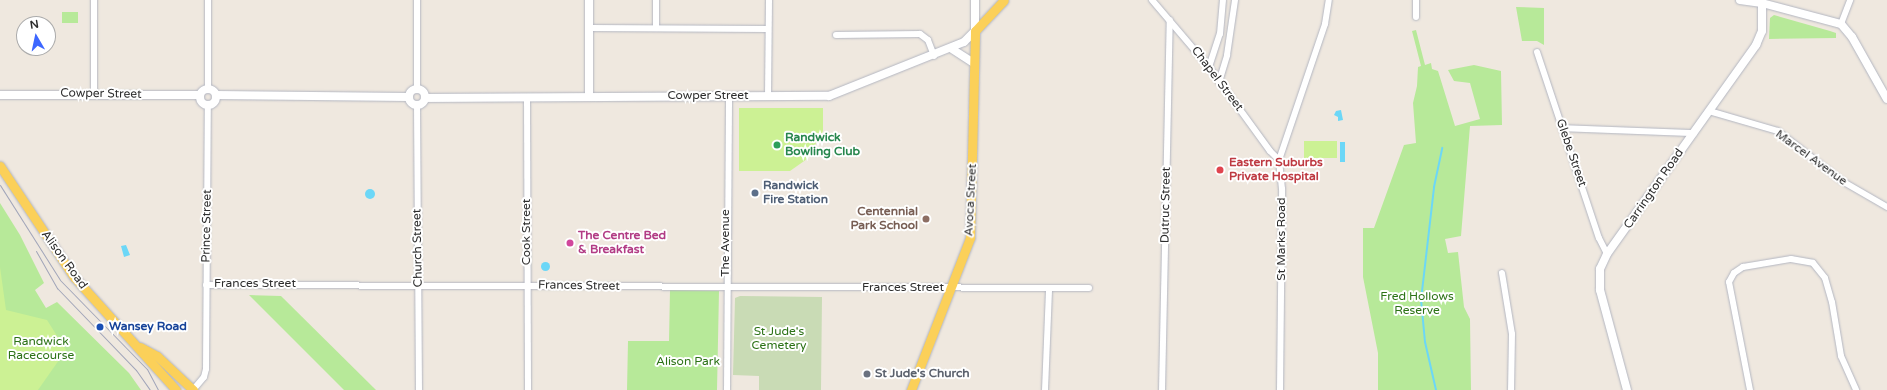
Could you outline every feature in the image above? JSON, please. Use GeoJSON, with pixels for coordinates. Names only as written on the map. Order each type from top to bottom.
{"type":"FeatureCollection","features":[{"type":"Feature","properties":{"kind":"main road"},"geometry":{"type":"LineString","coordinates":[[589,97],[590,0]]}},
{"type":"Feature","properties":{"kind":"main road","name":"Avoca Street"},"geometry":{"type":"LineString","coordinates":[[911,390],[952,288],[971,232],[975,0]]}},
{"type":"Feature","properties":{"kind":"main road"},"geometry":{"type":"LineString","coordinates":[[975,30],[1004,0]]}},
{"type":"Feature","properties":{"kind":"main road"},"geometry":{"type":"LineString","coordinates":[[1740,0],[1762,2],[1841,24],[1852,37],[1887,99]]}},
{"type":"Feature","properties":{"kind":"main road","name":"Carrington Road"},"geometry":{"type":"LineString","coordinates":[[1627,390],[1599,283],[1600,269],[1607,254],[1694,133],[1760,37],[1762,2]]}},
{"type":"Feature","properties":{"kind":"main road","name":"Cowper Street"},"geometry":{"type":"LineString","coordinates":[[425,98],[834,95],[876,77],[952,49],[964,42],[975,30]]}},
{"type":"Feature","properties":{"kind":"main road"},"geometry":{"type":"LineString","coordinates":[[952,49],[975,64]]}},
{"type":"Feature","properties":{"kind":"main road"},"geometry":{"type":"LineString","coordinates":[[216,95],[215,101],[208,105],[201,102],[199,95],[208,88],[216,95],[408,97]]}},
{"type":"Feature","properties":{"kind":"main road"},"geometry":{"type":"LineString","coordinates":[[416,89],[423,92],[425,98],[423,102],[417,105],[411,103],[408,97],[410,92],[416,89]]}},
{"type":"Feature","properties":{"kind":"main road","name":"Cowper Street"},"geometry":{"type":"LineString","coordinates":[[1,94],[199,95]]}},
{"type":"Feature","properties":{"kind":"main road","name":"Alison Road"},"geometry":{"type":"LineString","coordinates":[[0,166],[74,277],[139,346],[151,364],[176,390]]}},
{"type":"Feature","properties":{"kind":"main road","name":"Alison Road"},"geometry":{"type":"LineString","coordinates":[[139,346],[157,356],[193,390]]}},
{"type":"Feature","properties":{"kind":"street"},"geometry":{"type":"LineString","coordinates":[[94,0],[94,95]]}},
{"type":"Feature","properties":{"kind":"street"},"geometry":{"type":"LineString","coordinates":[[208,0],[208,88]]}},
{"type":"Feature","properties":{"kind":"street"},"geometry":{"type":"LineString","coordinates":[[416,89],[417,0]]}},
{"type":"Feature","properties":{"kind":"street"},"geometry":{"type":"LineString","coordinates":[[656,0],[656,28]]}},
{"type":"Feature","properties":{"kind":"street"},"geometry":{"type":"LineString","coordinates":[[768,96],[769,0]]}},
{"type":"Feature","properties":{"kind":"street","name":"Chapel Street"},"geometry":{"type":"LineString","coordinates":[[1152,0],[1210,67],[1219,82],[1279,160]]}},
{"type":"Feature","properties":{"kind":"street"},"geometry":{"type":"LineString","coordinates":[[1210,67],[1220,34],[1223,0]]}},
{"type":"Feature","properties":{"kind":"street"},"geometry":{"type":"LineString","coordinates":[[1219,82],[1227,55],[1235,0]]}},
{"type":"Feature","properties":{"kind":"street","name":"St Marks Road"},"geometry":{"type":"LineString","coordinates":[[1280,390],[1282,189],[1279,160],[1325,24],[1329,0]]}},
{"type":"Feature","properties":{"kind":"street"},"geometry":{"type":"LineString","coordinates":[[1416,0],[1416,17]]}},
{"type":"Feature","properties":{"kind":"street"},"geometry":{"type":"LineString","coordinates":[[1841,24],[1850,0]]}},
{"type":"Feature","properties":{"kind":"street","name":"Dutruc Street"},"geometry":{"type":"LineString","coordinates":[[1162,390],[1170,20]]}},
{"type":"Feature","properties":{"kind":"street"},"geometry":{"type":"LineString","coordinates":[[590,28],[768,29]]}},
{"type":"Feature","properties":{"kind":"street"},"geometry":{"type":"LineString","coordinates":[[836,35],[920,34],[928,40],[934,56]]}},
{"type":"Feature","properties":{"kind":"street","name":"Glebe Street"},"geometry":{"type":"LineString","coordinates":[[1536,52],[1599,238],[1607,254]]}},
{"type":"Feature","properties":{"kind":"street","name":"The Avenue"},"geometry":{"type":"LineString","coordinates":[[727,390],[729,96]]}},
{"type":"Feature","properties":{"kind":"street","name":"Cook Street"},"geometry":{"type":"LineString","coordinates":[[527,97],[528,390]]}},
{"type":"Feature","properties":{"kind":"street","name":"Prince Street"},"geometry":{"type":"LineString","coordinates":[[193,390],[206,373],[208,105]]}},
{"type":"Feature","properties":{"kind":"street","name":"Church Street"},"geometry":{"type":"LineString","coordinates":[[417,105],[419,390]]}},
{"type":"Feature","properties":{"kind":"street","name":"Marcel Avenue"},"geometry":{"type":"LineString","coordinates":[[1709,111],[1778,131],[1842,182],[1887,207]]}},
{"type":"Feature","properties":{"kind":"street"},"geometry":{"type":"LineString","coordinates":[[1562,128],[1694,133]]}},
{"type":"Feature","properties":{"kind":"street"},"geometry":{"type":"LineString","coordinates":[[1750,390],[1729,282],[1734,273],[1743,266],[1791,259],[1813,263],[1825,278],[1832,302],[1841,356],[1856,390]]}},
{"type":"Feature","properties":{"kind":"street"},"geometry":{"type":"LineString","coordinates":[[1502,273],[1512,334],[1511,390]]}},
{"type":"Feature","properties":{"kind":"street","name":"Frances Street"},"geometry":{"type":"LineString","coordinates":[[206,285],[418,287],[528,285],[727,288],[1089,288]]}},
{"type":"Feature","properties":{"kind":"street"},"geometry":{"type":"LineString","coordinates":[[1045,390],[1049,289]]}},
{"type":"Feature","properties":{"kind":"green space"},"geometry":{"type":"Polygon","coordinates":[[[1516,7],[1544,8],[1544,45],[1537,41],[1522,41],[1516,7]]]}},
{"type":"Feature","properties":{"kind":"green space"},"geometry":{"type":"Polygon","coordinates":[[[62,12],[78,12],[78,23],[62,23],[62,12]]]}},
{"type":"Feature","properties":{"kind":"green space"},"geometry":{"type":"Polygon","coordinates":[[[1774,15],[1836,33],[1836,38],[1769,39],[1770,18],[1774,15]]]}},
{"type":"Feature","properties":{"kind":"green space","name":"Fred Hollows Reserve"},"geometry":{"type":"Polygon","coordinates":[[[1416,30],[1425,65],[1431,63],[1432,69],[1438,71],[1455,126],[1480,119],[1470,83],[1454,81],[1448,70],[1474,65],[1501,71],[1502,125],[1470,126],[1461,236],[1445,239],[1448,253],[1458,252],[1464,307],[1470,319],[1471,390],[1378,390],[1378,353],[1363,277],[1363,228],[1374,228],[1404,145],[1416,143],[1413,103],[1417,86],[1418,67],[1421,66],[1412,31],[1416,30]]]}},
{"type":"Feature","properties":{"kind":"green space","name":"Randwick Bowling Club"},"geometry":{"type":"Polygon","coordinates":[[[739,108],[823,108],[823,131],[807,159],[790,171],[739,171],[739,108]]]}},
{"type":"Feature","properties":{"kind":"green space"},"geometry":{"type":"Polygon","coordinates":[[[1304,141],[1337,141],[1337,158],[1304,158],[1304,141]]]}},
{"type":"Feature","properties":{"kind":"green space","name":"Randwick Racecourse"},"geometry":{"type":"Polygon","coordinates":[[[0,203],[20,235],[44,283],[35,290],[46,308],[57,302],[129,373],[141,390],[0,390],[0,203]]]}},
{"type":"Feature","properties":{"kind":"green space"},"geometry":{"type":"Polygon","coordinates":[[[0,267],[6,310],[47,320],[66,350],[38,390],[0,390],[0,267]]]}},
{"type":"Feature","properties":{"kind":"green space","name":"Alison Park"},"geometry":{"type":"Polygon","coordinates":[[[670,290],[719,291],[717,390],[627,390],[628,341],[669,341],[670,290]]]}},
{"type":"Feature","properties":{"kind":"green space"},"geometry":{"type":"Polygon","coordinates":[[[249,295],[281,296],[376,390],[344,390],[249,295]]]}},
{"type":"Feature","properties":{"kind":"green space","name":"St Jude's Cemetery"},"geometry":{"type":"Polygon","coordinates":[[[740,296],[822,297],[821,390],[759,390],[759,376],[733,375],[735,298],[740,296]]]}},
{"type":"Feature","properties":{"kind":"water"},"geometry":{"type":"Polygon","coordinates":[[[1341,110],[1343,120],[1338,121],[1338,117],[1334,115],[1336,111],[1341,110]]]}},
{"type":"Feature","properties":{"kind":"water"},"geometry":{"type":"Polygon","coordinates":[[[1340,142],[1345,142],[1345,162],[1340,162],[1340,142]]]}},
{"type":"Feature","properties":{"kind":"water"},"geometry":{"type":"Polygon","coordinates":[[[368,189],[372,189],[374,190],[374,198],[368,199],[365,196],[365,192],[368,189]]]}},
{"type":"Feature","properties":{"kind":"water"},"geometry":{"type":"Polygon","coordinates":[[[126,245],[130,255],[124,257],[121,246],[126,245]]]}},
{"type":"Feature","properties":{"kind":"water"},"geometry":{"type":"Polygon","coordinates":[[[545,261],[550,266],[545,271],[540,266],[545,261]]]}},
{"type":"Feature","properties":{"kind":"waterway"},"geometry":{"type":"LineString","coordinates":[[1436,390],[1425,342],[1421,300],[1434,187],[1442,148]]}},
{"type":"Feature","properties":{"kind":"tram line"},"geometry":{"type":"LineString","coordinates":[[0,185],[60,280],[147,369],[158,390]]}},
{"type":"Feature","properties":{"kind":"tram line"},"geometry":{"type":"LineString","coordinates":[[36,251],[57,288],[136,370],[150,390]]}},
{"type":"Feature","properties":{"kind":"place","name":"Randwick Bowling Club"},"geometry":{"type":"Point","coordinates":[777,145]}},
{"type":"Feature","properties":{"kind":"place","name":"Eastern Suburbs Private Hospital"},"geometry":{"type":"Point","coordinates":[1220,170]}},
{"type":"Feature","properties":{"kind":"place","name":"Randwick Fire Station"},"geometry":{"type":"Point","coordinates":[755,193]}},
{"type":"Feature","properties":{"kind":"place","name":"Centennial Park School"},"geometry":{"type":"Point","coordinates":[926,219]}},
{"type":"Feature","properties":{"kind":"place","name":"The Centre Bed & Breakfast"},"geometry":{"type":"Point","coordinates":[570,243]}},
{"type":"Feature","properties":{"kind":"place","name":"Wansey Road"},"geometry":{"type":"Point","coordinates":[100,327]}},
{"type":"Feature","properties":{"kind":"place","name":"St Jude's Church"},"geometry":{"type":"Point","coordinates":[867,374]}}]}
